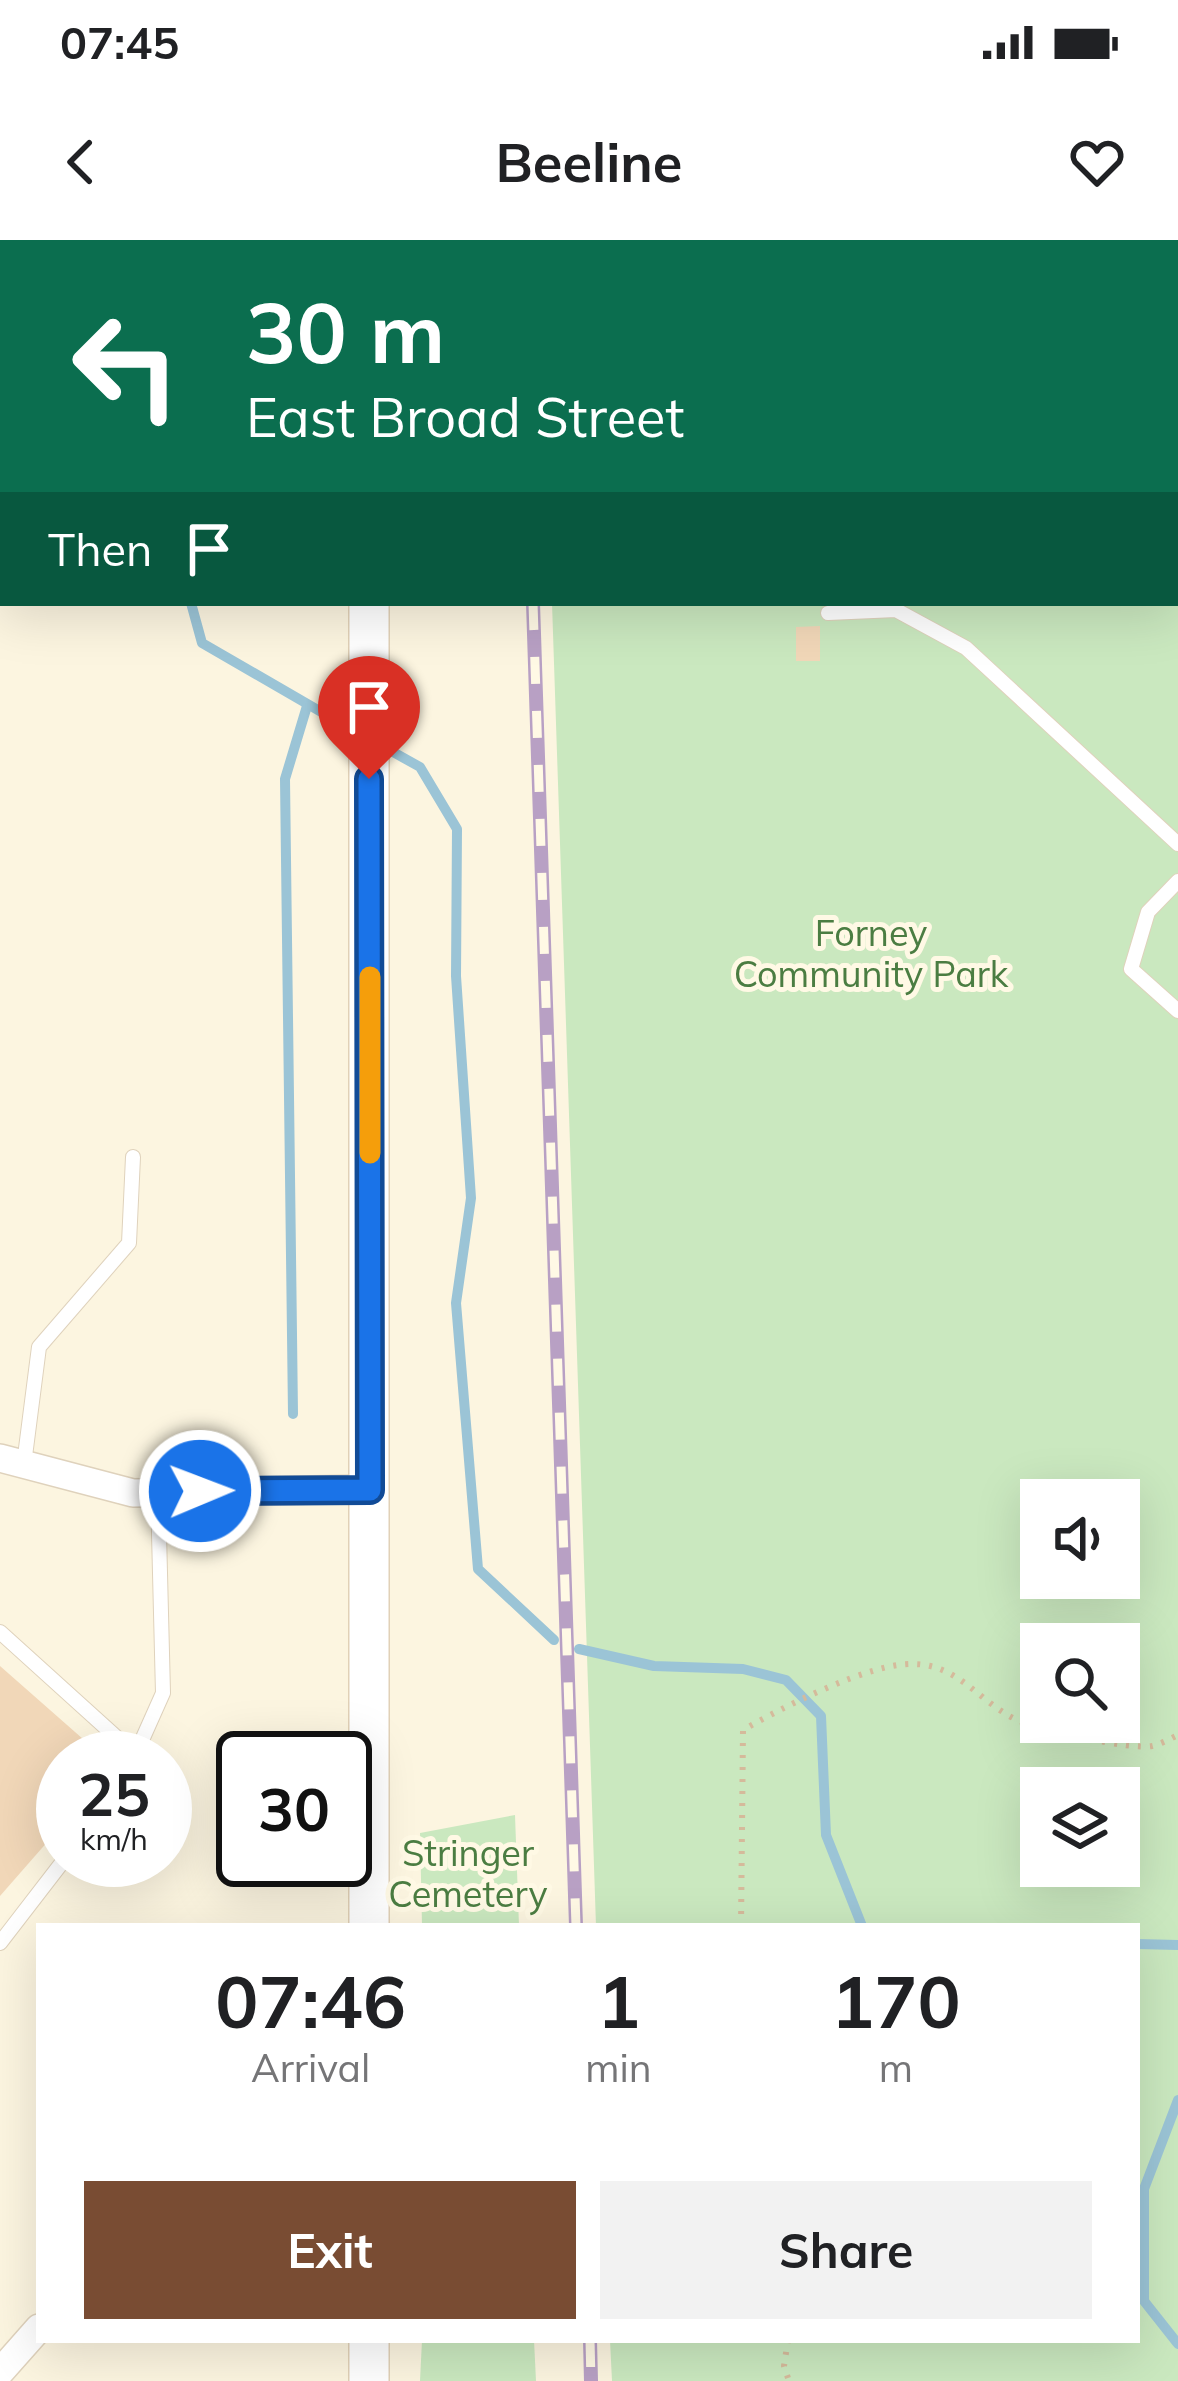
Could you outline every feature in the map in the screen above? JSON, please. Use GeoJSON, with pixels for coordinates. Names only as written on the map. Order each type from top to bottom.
{"type":"FeatureCollection","features":[{"type":"Feature","properties":{"kind":"main road"},"geometry":{"type":"LineString","coordinates":[[368,606],[369,1923]]}},
{"type":"Feature","properties":{"kind":"main road"},"geometry":{"type":"LineString","coordinates":[[369,2343],[369,2381]]}},
{"type":"Feature","properties":{"kind":"street"},"geometry":{"type":"LineString","coordinates":[[12,1461],[133,1493],[370,1490]]}},
{"type":"Feature","properties":{"kind":"street"},"geometry":{"type":"LineString","coordinates":[[0,2372],[36,2331]]}},
{"type":"Feature","properties":{"kind":"lane"},"geometry":{"type":"LineString","coordinates":[[828,613],[896,610],[966,648],[1178,844]]}},
{"type":"Feature","properties":{"kind":"lane"},"geometry":{"type":"LineString","coordinates":[[1178,881],[1148,912],[1131,969],[1178,1012]]}},
{"type":"Feature","properties":{"kind":"lane"},"geometry":{"type":"LineString","coordinates":[[12,1461],[39,1347],[129,1244],[133,1157]]}},
{"type":"Feature","properties":{"kind":"lane"},"geometry":{"type":"LineString","coordinates":[[146,1731],[163,1693],[158,1492]]}},
{"type":"Feature","properties":{"kind":"lane"},"geometry":{"type":"LineString","coordinates":[[0,1633],[108,1731]]}},
{"type":"Feature","properties":{"kind":"lane"},"geometry":{"type":"LineString","coordinates":[[0,1943],[43,1887]]}},
{"type":"Feature","properties":{"kind":"path"},"geometry":{"type":"LineString","coordinates":[[741,1923],[743,1730],[788,1705],[884,1668],[924,1665],[962,1678],[1017,1720],[1128,1746],[1153,1746],[1178,1736]]}},
{"type":"Feature","properties":{"kind":"path"},"geometry":{"type":"LineString","coordinates":[[788,2343],[784,2366],[789,2381]]}},
{"type":"Feature","properties":{"kind":"green space","name":"Forney Community Park"},"geometry":{"type":"Polygon","coordinates":[[[552,606],[1178,606],[1178,2381],[612,2381],[610,2343],[1140,2343],[1140,1923],[596,1923],[552,606]]]}},
{"type":"Feature","properties":{"kind":"green space","name":"Stringer Cemetery"},"geometry":{"type":"Polygon","coordinates":[[[515,1815],[519,1923],[422,1923],[420,1833],[515,1815]]]}},
{"type":"Feature","properties":{"kind":"green space"},"geometry":{"type":"Polygon","coordinates":[[[422,2343],[534,2343],[536,2381],[420,2381],[422,2343]]]}},
{"type":"Feature","properties":{"kind":"building"},"geometry":{"type":"Polygon","coordinates":[[[820,626],[820,661],[796,661],[796,627],[820,626]]]}},
{"type":"Feature","properties":{"kind":"building"},"geometry":{"type":"Polygon","coordinates":[[[0,1666],[74,1731],[36,1731],[36,1855],[0,1896],[0,1666]]]}},
{"type":"Feature","properties":{"kind":"waterway"},"geometry":{"type":"LineString","coordinates":[[192,606],[202,643],[361,735]]}},
{"type":"Feature","properties":{"kind":"waterway"},"geometry":{"type":"LineString","coordinates":[[293,1414],[285,779],[307,706]]}},
{"type":"Feature","properties":{"kind":"waterway"},"geometry":{"type":"LineString","coordinates":[[377,743],[420,767],[457,829],[456,976],[471,1198],[456,1303],[478,1569],[554,1640]]}},
{"type":"Feature","properties":{"kind":"waterway"},"geometry":{"type":"LineString","coordinates":[[579,1649],[654,1666],[743,1669],[786,1680],[821,1716],[826,1835],[861,1923]]}},
{"type":"Feature","properties":{"kind":"waterway"},"geometry":{"type":"LineString","coordinates":[[1140,1944],[1178,1945]]}},
{"type":"Feature","properties":{"kind":"waterway"},"geometry":{"type":"LineString","coordinates":[[1178,2100],[1144,2189],[1144,2301],[1178,2344]]}},
{"type":"Feature","properties":{"kind":"railway"},"geometry":{"type":"LineString","coordinates":[[533,606],[576,1923]]}},
{"type":"Feature","properties":{"kind":"railway"},"geometry":{"type":"LineString","coordinates":[[590,2343],[591,2381]]}},
{"type":"Feature","properties":{"kind":"slow traffic"},"geometry":{"type":"LineString","coordinates":[[370,977],[370,1153]]}},
{"type":"Feature","properties":{"kind":"route"},"geometry":{"type":"LineString","coordinates":[[200,1491],[370,1490],[369,779]]}}]}
